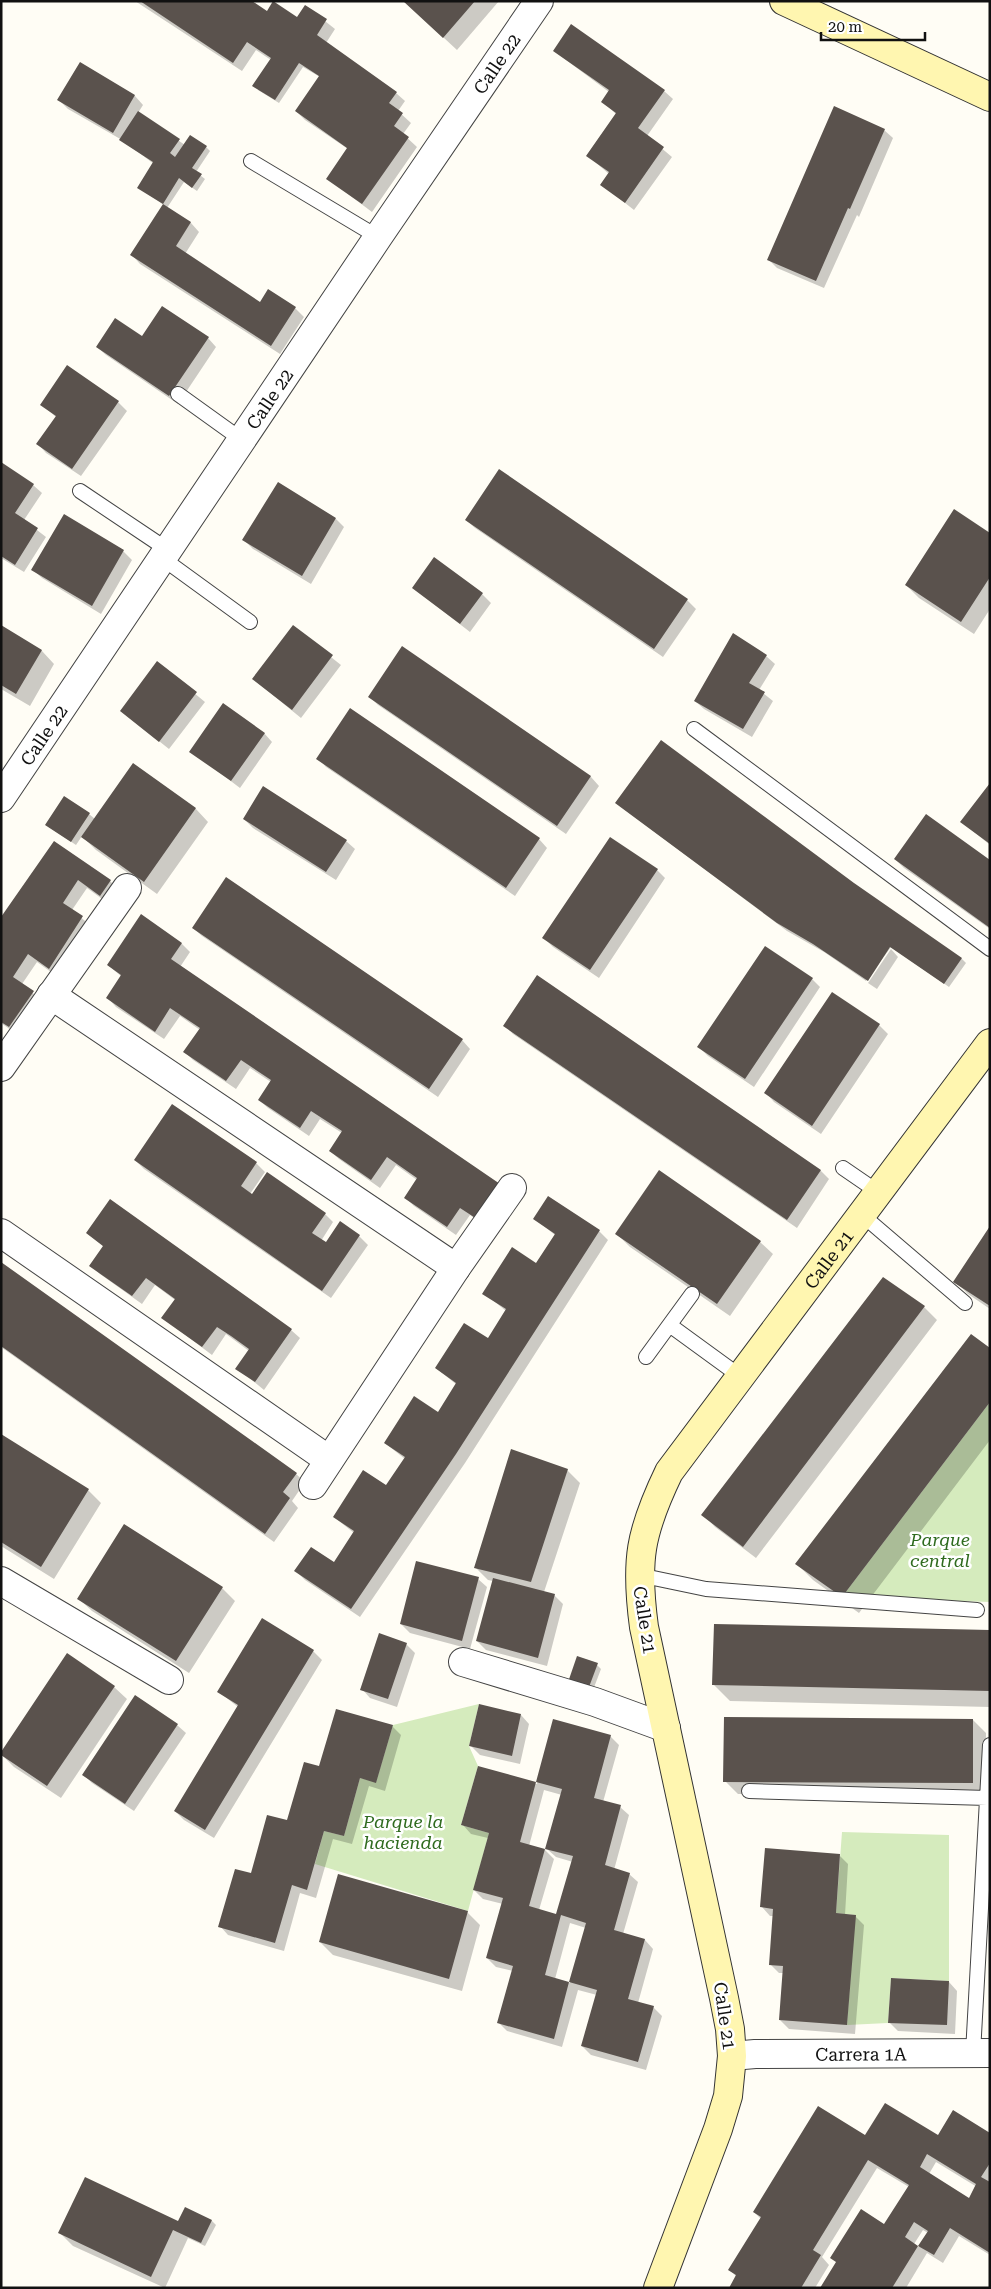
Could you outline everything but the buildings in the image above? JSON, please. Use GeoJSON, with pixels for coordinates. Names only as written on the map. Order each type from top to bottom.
{"type":"FeatureCollection","features":[{"type":"Feature","properties":{"kind":"street","name":"Calle 22"},"geometry":{"type":"LineString","coordinates":[[1,798],[540,1]]}},
{"type":"Feature","properties":{"kind":"street"},"geometry":{"type":"LineString","coordinates":[[795,4],[990,97]]}},
{"type":"Feature","properties":{"kind":"street"},"geometry":{"type":"LineString","coordinates":[[2,1064],[127,888]]}},
{"type":"Feature","properties":{"kind":"street"},"geometry":{"type":"LineString","coordinates":[[50,994],[456,1268]]}},
{"type":"Feature","properties":{"kind":"street","name":"Calle 21"},"geometry":{"type":"LineString","coordinates":[[658,2288],[718,2129],[728,2096],[732,2056],[729,2021],[644,1626],[639,1575],[641,1548],[652,1508],[669,1472],[990,1043]]}},
{"type":"Feature","properties":{"kind":"street"},"geometry":{"type":"LineString","coordinates":[[313,1485],[456,1268],[512,1188]]}},
{"type":"Feature","properties":{"kind":"street"},"geometry":{"type":"LineString","coordinates":[[1,1233],[329,1460]]}},
{"type":"Feature","properties":{"kind":"street"},"geometry":{"type":"LineString","coordinates":[[1,1581],[170,1680]]}},
{"type":"Feature","properties":{"kind":"street"},"geometry":{"type":"LineString","coordinates":[[463,1662],[595,1702],[666,1728]]}},
{"type":"Feature","properties":{"kind":"street","name":"Carrera 1A"},"geometry":{"type":"LineString","coordinates":[[732,2056],[755,2054],[981,2053]]}},
{"type":"Feature","properties":{"kind":"lane"},"geometry":{"type":"LineString","coordinates":[[251,160],[378,238]]}},
{"type":"Feature","properties":{"kind":"lane"},"geometry":{"type":"LineString","coordinates":[[178,394],[242,440]]}},
{"type":"Feature","properties":{"kind":"lane"},"geometry":{"type":"LineString","coordinates":[[80,491],[165,554],[250,622]]}},
{"type":"Feature","properties":{"kind":"lane"},"geometry":{"type":"LineString","coordinates":[[694,729],[990,949]]}},
{"type":"Feature","properties":{"kind":"lane"},"geometry":{"type":"LineString","coordinates":[[843,1168],[878,1192]]}},
{"type":"Feature","properties":{"kind":"lane"},"geometry":{"type":"LineString","coordinates":[[862,1214],[965,1303]]}},
{"type":"Feature","properties":{"kind":"lane"},"geometry":{"type":"LineString","coordinates":[[646,1357],[692,1294]]}},
{"type":"Feature","properties":{"kind":"lane"},"geometry":{"type":"LineString","coordinates":[[670,1326],[741,1377]]}},
{"type":"Feature","properties":{"kind":"lane"},"geometry":{"type":"LineString","coordinates":[[639,1575],[706,1589],[976,1610]]}},
{"type":"Feature","properties":{"kind":"lane"},"geometry":{"type":"LineString","coordinates":[[981,2053],[990,1745]]}},
{"type":"Feature","properties":{"kind":"lane"},"geometry":{"type":"LineString","coordinates":[[749,1790],[987,1798]]}},
{"type":"Feature","properties":{"kind":"green space","name":"Parque central"},"geometry":{"type":"Polygon","coordinates":[[[990,1402],[990,1602],[842,1597],[990,1402]]]}},
{"type":"Feature","properties":{"kind":"green space","name":"Parque la hacienda"},"geometry":{"type":"Polygon","coordinates":[[[479,1704],[469,1746],[478,1766],[461,1825],[489,1833],[468,1911],[315,1864],[324,1831],[344,1836],[360,1778],[376,1782],[393,1725],[479,1704]]]}},
{"type":"Feature","properties":{"kind":"green space"},"geometry":{"type":"Polygon","coordinates":[[[842,1832],[949,1835],[949,1981],[891,1978],[888,2023],[847,2025],[855,1915],[836,1913],[842,1832]]]}}]}
